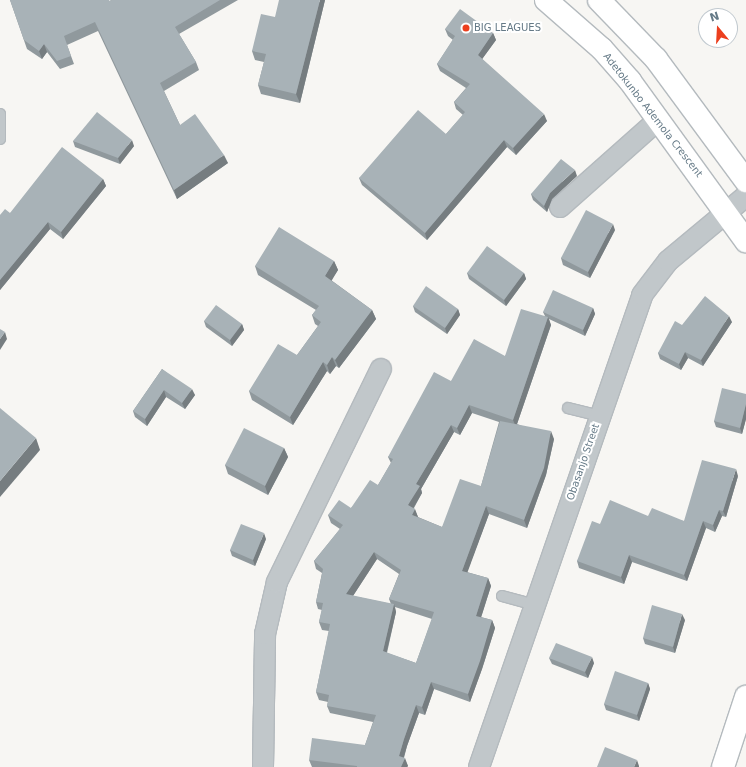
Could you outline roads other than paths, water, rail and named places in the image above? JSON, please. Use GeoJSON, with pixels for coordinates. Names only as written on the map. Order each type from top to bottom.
{"type":"FeatureCollection","features":[{"type":"Feature","properties":{"kind":"main road","name":"Adetokunbo Ademola Crescent"},"geometry":{"type":"LineString","coordinates":[[546,0],[602,49],[658,120],[726,211],[746,241]]}},
{"type":"Feature","properties":{"kind":"main road"},"geometry":{"type":"LineString","coordinates":[[599,0],[656,59],[746,181]]}},
{"type":"Feature","properties":{"kind":"main road"},"geometry":{"type":"LineString","coordinates":[[723,767],[746,697]]}},
{"type":"Feature","properties":{"kind":"street"},"geometry":{"type":"LineString","coordinates":[[560,207],[658,120]]}},
{"type":"Feature","properties":{"kind":"street","name":"Obasanjo Street"},"geometry":{"type":"LineString","coordinates":[[479,767],[599,416],[642,296],[668,261],[726,211],[746,196]]}},
{"type":"Feature","properties":{"kind":"street"},"geometry":{"type":"LineString","coordinates":[[263,767],[265,634],[277,582],[381,369]]}},
{"type":"Feature","properties":{"kind":"lane"},"geometry":{"type":"LineString","coordinates":[[0,114],[0,139]]}},
{"type":"Feature","properties":{"kind":"lane"},"geometry":{"type":"LineString","coordinates":[[568,408],[599,416]]}},
{"type":"Feature","properties":{"kind":"lane"},"geometry":{"type":"LineString","coordinates":[[502,596],[535,605]]}},
{"type":"Feature","properties":{"kind":"place","name":"BIG LEAGUES"},"geometry":{"type":"Point","coordinates":[466,28]}}]}
